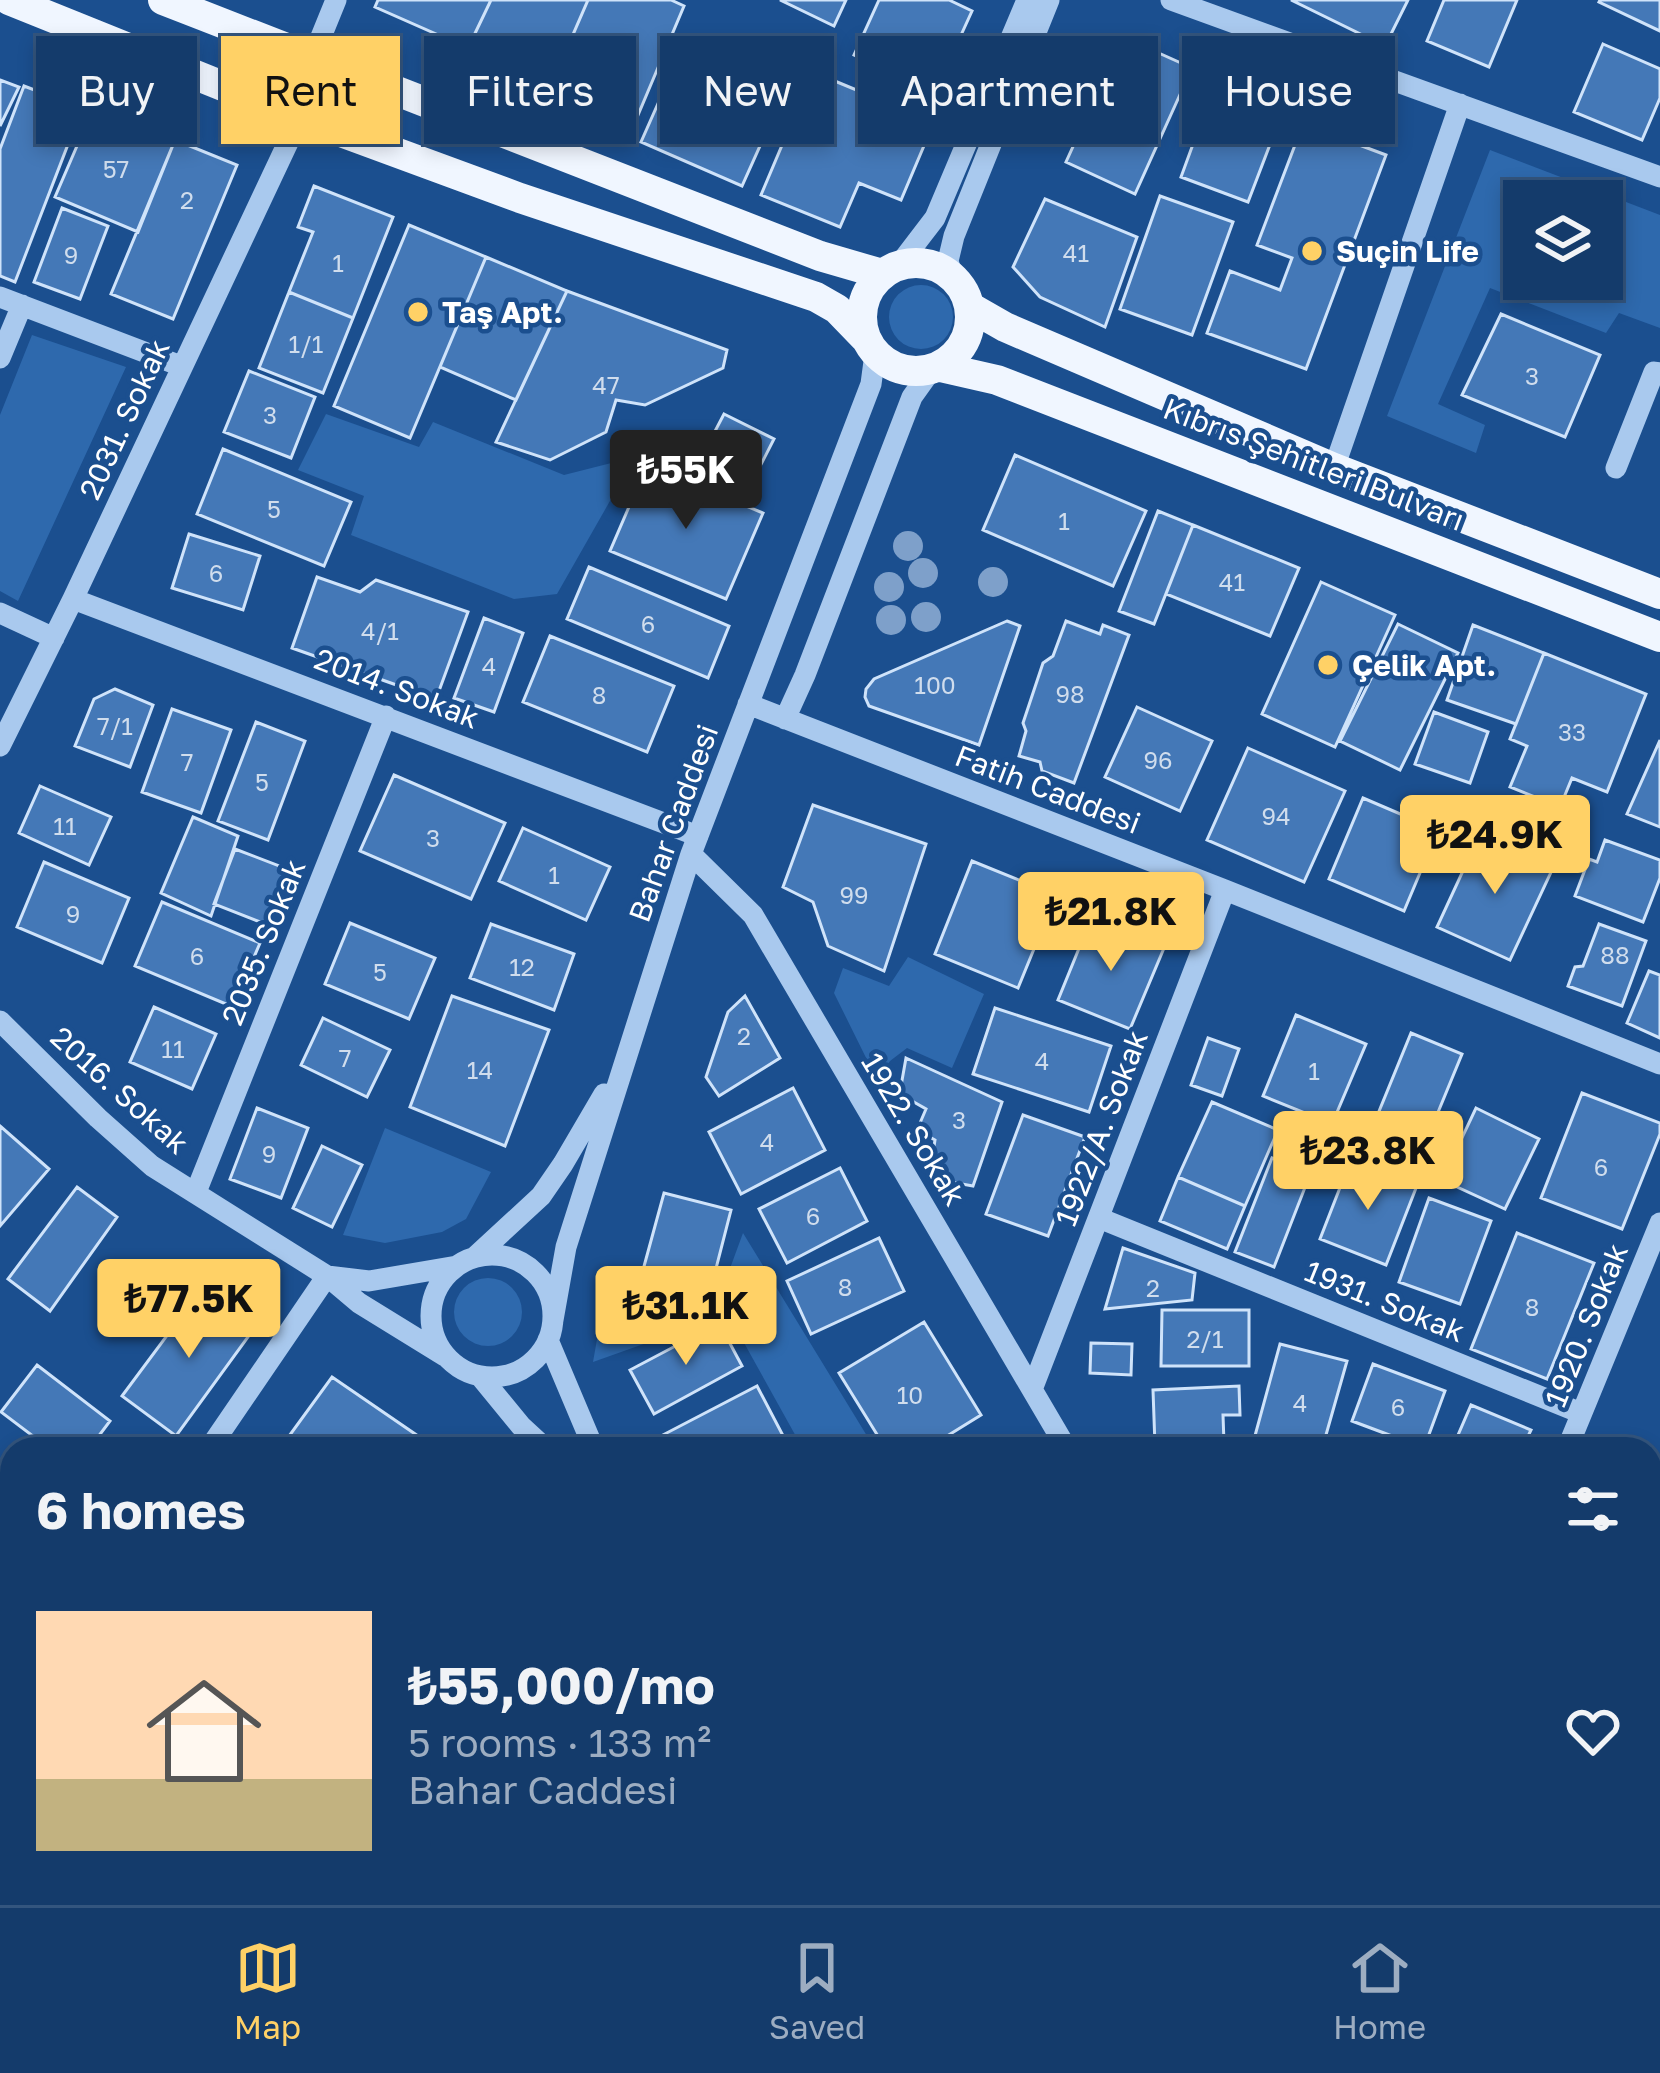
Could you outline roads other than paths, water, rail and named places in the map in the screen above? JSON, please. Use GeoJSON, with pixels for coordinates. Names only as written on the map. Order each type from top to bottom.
{"type":"FeatureCollection","features":[{"type":"Feature","properties":{"kind":"main road"},"geometry":{"type":"LineString","coordinates":[[10,0],[221,85]]}},
{"type":"Feature","properties":{"kind":"main road"},"geometry":{"type":"LineString","coordinates":[[163,0],[254,36]]}},
{"type":"Feature","properties":{"kind":"main road"},"geometry":{"type":"LineString","coordinates":[[400,93],[820,256],[891,270]]}},
{"type":"Feature","properties":{"kind":"main road"},"geometry":{"type":"LineString","coordinates":[[372,144],[520,199],[816,297],[836,309],[871,347],[889,365],[905,371],[940,367],[965,342],[970,307],[964,289],[935,266],[917,262],[891,270],[870,289],[863,304],[861,322],[871,347]]}},
{"type":"Feature","properties":{"kind":"main road","name":"Kıbrıs Şehitleri Bulvarı"},"geometry":{"type":"LineString","coordinates":[[970,307],[1005,327],[1334,468],[1660,594]]}},
{"type":"Feature","properties":{"kind":"main road","name":"Kıbrıs Şehitleri Bulvarı"},"geometry":{"type":"LineString","coordinates":[[940,367],[997,380],[1660,637]]}},
{"type":"Feature","properties":{"kind":"street"},"geometry":{"type":"LineString","coordinates":[[321,36],[336,0]]}},
{"type":"Feature","properties":{"kind":"street"},"geometry":{"type":"LineString","coordinates":[[891,270],[935,218],[1027,0]]}},
{"type":"Feature","properties":{"kind":"street"},"geometry":{"type":"LineString","coordinates":[[952,275],[948,261],[955,236],[1049,0]]}},
{"type":"Feature","properties":{"kind":"street"},"geometry":{"type":"LineString","coordinates":[[1171,0],[1660,178]]}},
{"type":"Feature","properties":{"kind":"street"},"geometry":{"type":"LineString","coordinates":[[1334,468],[1460,104]]}},
{"type":"Feature","properties":{"kind":"street","name":"2031. Sokak"},"geometry":{"type":"LineString","coordinates":[[0,746],[287,144]]}},
{"type":"Feature","properties":{"kind":"street"},"geometry":{"type":"LineString","coordinates":[[0,358],[11,301],[182,366]]}},
{"type":"Feature","properties":{"kind":"street","name":"Bahar Caddesi"},"geometry":{"type":"LineString","coordinates":[[550,1330],[566,1247],[694,845],[871,384],[871,347]]}},
{"type":"Feature","properties":{"kind":"street"},"geometry":{"type":"LineString","coordinates":[[785,718],[806,675],[912,397],[940,367]]}},
{"type":"Feature","properties":{"kind":"street"},"geometry":{"type":"LineString","coordinates":[[1616,468],[1654,372],[1660,373]]}},
{"type":"Feature","properties":{"kind":"street","name":"2014. Sokak"},"geometry":{"type":"LineString","coordinates":[[73,599],[386,716],[694,845]]}},
{"type":"Feature","properties":{"kind":"street"},"geometry":{"type":"LineString","coordinates":[[0,613],[54,638]]}},
{"type":"Feature","properties":{"kind":"street","name":"Fatih Caddesi"},"geometry":{"type":"LineString","coordinates":[[748,704],[1660,1064]]}},
{"type":"Feature","properties":{"kind":"street","name":"2035. Sokak"},"geometry":{"type":"LineString","coordinates":[[196,1192],[386,716]]}},
{"type":"Feature","properties":{"kind":"street","name":"1922. Sokak"},"geometry":{"type":"LineString","coordinates":[[694,845],[753,915],[1060,1437]]}},
{"type":"Feature","properties":{"kind":"street","name":"1922/A. Sokak"},"geometry":{"type":"LineString","coordinates":[[1033,1387],[1226,890]]}},
{"type":"Feature","properties":{"kind":"street","name":"2016. Sokak"},"geometry":{"type":"LineString","coordinates":[[0,1021],[152,1166],[445,1356]]}},
{"type":"Feature","properties":{"kind":"street"},"geometry":{"type":"LineString","coordinates":[[550,1330],[537,1358],[520,1370],[501,1377],[480,1376],[460,1370],[445,1356],[430,1317],[443,1279],[541,1196],[625,1057]]}},
{"type":"Feature","properties":{"kind":"street","name":"1931. Sokak"},"geometry":{"type":"LineString","coordinates":[[1099,1218],[1581,1413]]}},
{"type":"Feature","properties":{"kind":"street","name":"1920. Sokak"},"geometry":{"type":"LineString","coordinates":[[1572,1437],[1660,1223]]}},
{"type":"Feature","properties":{"kind":"street"},"geometry":{"type":"LineString","coordinates":[[217,1437],[327,1276],[369,1281],[494,1255],[513,1258],[543,1283],[551,1300],[550,1330],[590,1437]]}},
{"type":"Feature","properties":{"kind":"street"},"geometry":{"type":"LineString","coordinates":[[480,1376],[533,1437]]}},
{"type":"Feature","properties":{"kind":"place","name":"Suçin Life"},"geometry":{"type":"Point","coordinates":[1312,251]}},
{"type":"Feature","properties":{"kind":"place","name":"Taş Apt."},"geometry":{"type":"Point","coordinates":[418,312]}},
{"type":"Feature","properties":{"kind":"place","name":"Çelik Apt."},"geometry":{"type":"Point","coordinates":[1328,665]}}]}
